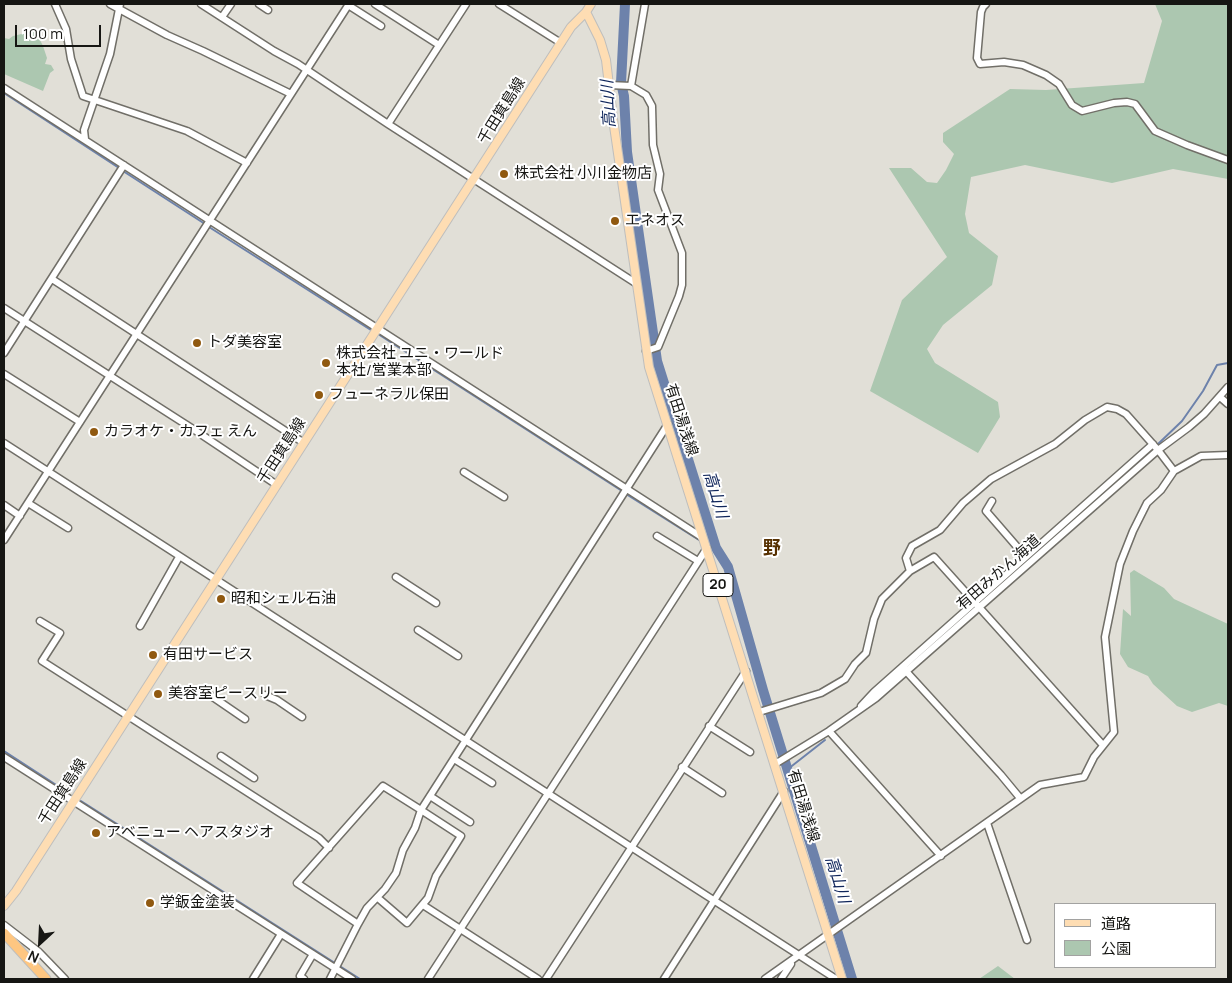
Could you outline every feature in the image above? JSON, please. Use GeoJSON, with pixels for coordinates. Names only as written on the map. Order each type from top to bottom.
{"type":"FeatureCollection","features":[{"type":"Feature","properties":{"kind":"highway"},"geometry":{"type":"LineString","coordinates":[[4,933],[46,979]]}},
{"type":"Feature","properties":{"kind":"main road"},"geometry":{"type":"LineString","coordinates":[[586,12],[590,4]]}},
{"type":"Feature","properties":{"kind":"main road","name":"千田箕島線"},"geometry":{"type":"LineString","coordinates":[[4,906],[16,892],[574,23],[586,12]]}},
{"type":"Feature","properties":{"kind":"main road","name":"有田湯浅線"},"geometry":{"type":"LineString","coordinates":[[586,12],[606,60],[646,351],[651,375],[777,763],[784,792],[831,932],[842,979]]}},
{"type":"Feature","properties":{"kind":"street"},"geometry":{"type":"LineString","coordinates":[[55,4],[66,29],[71,59],[83,96],[187,131],[247,163]]}},
{"type":"Feature","properties":{"kind":"street"},"geometry":{"type":"LineString","coordinates":[[110,4],[119,6],[167,35],[291,94]]}},
{"type":"Feature","properties":{"kind":"street"},"geometry":{"type":"LineString","coordinates":[[201,4],[298,64],[637,284]]}},
{"type":"Feature","properties":{"kind":"street"},"geometry":{"type":"LineString","coordinates":[[222,17],[231,4]]}},
{"type":"Feature","properties":{"kind":"street"},"geometry":{"type":"LineString","coordinates":[[259,4],[268,10]]}},
{"type":"Feature","properties":{"kind":"street"},"geometry":{"type":"LineString","coordinates":[[4,540],[348,4],[381,26]]}},
{"type":"Feature","properties":{"kind":"street"},"geometry":{"type":"LineString","coordinates":[[375,4],[439,45]]}},
{"type":"Feature","properties":{"kind":"street"},"geometry":{"type":"LineString","coordinates":[[388,124],[466,4]]}},
{"type":"Feature","properties":{"kind":"street"},"geometry":{"type":"LineString","coordinates":[[499,4],[561,43]]}},
{"type":"Feature","properties":{"kind":"street"},"geometry":{"type":"LineString","coordinates":[[626,86],[644,4]]}},
{"type":"Feature","properties":{"kind":"street"},"geometry":{"type":"LineString","coordinates":[[986,4],[981,12],[977,58],[980,64],[1004,62],[1023,65],[1046,75],[1059,84],[1072,105],[1082,111],[1114,103],[1127,102],[1135,104],[1155,131],[1228,160]]}},
{"type":"Feature","properties":{"kind":"street"},"geometry":{"type":"LineString","coordinates":[[85,139],[84,130],[110,54],[119,6]]}},
{"type":"Feature","properties":{"kind":"street"},"geometry":{"type":"LineString","coordinates":[[609,85],[626,86],[646,95],[652,106],[653,145],[660,174],[658,190],[682,253],[682,285],[679,296],[658,348],[646,351]]}},
{"type":"Feature","properties":{"kind":"street"},"geometry":{"type":"LineString","coordinates":[[4,88],[209,220],[375,332],[704,538]]}},
{"type":"Feature","properties":{"kind":"street"},"geometry":{"type":"LineString","coordinates":[[4,353],[124,165]]}},
{"type":"Feature","properties":{"kind":"street"},"geometry":{"type":"LineString","coordinates":[[52,280],[304,443]]}},
{"type":"Feature","properties":{"kind":"street"},"geometry":{"type":"LineString","coordinates":[[4,308],[277,485]]}},
{"type":"Feature","properties":{"kind":"street"},"geometry":{"type":"LineString","coordinates":[[4,374],[80,422]]}},
{"type":"Feature","properties":{"kind":"street","name":"有田みかん海道"},"geometry":{"type":"LineString","coordinates":[[777,763],[829,732],[876,698],[904,669],[977,604],[1158,450],[1189,427],[1228,387]]}},
{"type":"Feature","properties":{"kind":"street"},"geometry":{"type":"LineString","coordinates":[[1220,397],[1228,404]]}},
{"type":"Feature","properties":{"kind":"street"},"geometry":{"type":"LineString","coordinates":[[910,571],[906,558],[912,546],[940,530],[963,503],[991,479],[1055,444],[1085,420],[1107,407],[1117,409],[1126,414],[1174,471]]}},
{"type":"Feature","properties":{"kind":"street"},"geometry":{"type":"LineString","coordinates":[[330,979],[367,908],[378,898],[396,873],[401,856],[415,828],[421,810],[668,424]]}},
{"type":"Feature","properties":{"kind":"street"},"geometry":{"type":"LineString","coordinates":[[4,443],[713,901],[796,958],[836,979]]}},
{"type":"Feature","properties":{"kind":"street"},"geometry":{"type":"LineString","coordinates":[[977,604],[1025,556],[1153,444]]}},
{"type":"Feature","properties":{"kind":"street"},"geometry":{"type":"LineString","coordinates":[[765,979],[1040,785],[1084,777],[1102,744],[1114,732],[1105,637],[1120,564],[1139,517],[1150,500],[1161,490],[1174,471],[1201,456],[1228,455]]}},
{"type":"Feature","properties":{"kind":"street"},"geometry":{"type":"LineString","coordinates":[[464,472],[504,497]]}},
{"type":"Feature","properties":{"kind":"street"},"geometry":{"type":"LineString","coordinates":[[992,501],[986,510],[1025,556]]}},
{"type":"Feature","properties":{"kind":"street"},"geometry":{"type":"LineString","coordinates":[[28,503],[68,528]]}},
{"type":"Feature","properties":{"kind":"street"},"geometry":{"type":"LineString","coordinates":[[4,505],[20,516]]}},
{"type":"Feature","properties":{"kind":"street"},"geometry":{"type":"LineString","coordinates":[[657,536],[698,562]]}},
{"type":"Feature","properties":{"kind":"street"},"geometry":{"type":"LineString","coordinates":[[428,979],[707,548]]}},
{"type":"Feature","properties":{"kind":"street"},"geometry":{"type":"LineString","coordinates":[[140,626],[180,557]]}},
{"type":"Feature","properties":{"kind":"street"},"geometry":{"type":"LineString","coordinates":[[759,712],[821,693],[845,679],[855,664],[866,653],[874,619],[882,599],[910,571],[934,558],[1102,744]]}},
{"type":"Feature","properties":{"kind":"street"},"geometry":{"type":"LineString","coordinates":[[396,578],[436,603]]}},
{"type":"Feature","properties":{"kind":"street"},"geometry":{"type":"LineString","coordinates":[[40,621],[60,633],[42,661],[319,838],[329,848]]}},
{"type":"Feature","properties":{"kind":"street"},"geometry":{"type":"LineString","coordinates":[[418,630],[458,656]]}},
{"type":"Feature","properties":{"kind":"street"},"geometry":{"type":"LineString","coordinates":[[904,669],[1020,798]]}},
{"type":"Feature","properties":{"kind":"street"},"geometry":{"type":"LineString","coordinates":[[546,979],[746,671]]}},
{"type":"Feature","properties":{"kind":"street"},"geometry":{"type":"LineString","coordinates":[[207,693],[244,719]]}},
{"type":"Feature","properties":{"kind":"street"},"geometry":{"type":"LineString","coordinates":[[265,695],[277,700],[302,717]]}},
{"type":"Feature","properties":{"kind":"street"},"geometry":{"type":"LineString","coordinates":[[709,726],[750,752]]}},
{"type":"Feature","properties":{"kind":"street"},"geometry":{"type":"LineString","coordinates":[[829,732],[941,856]]}},
{"type":"Feature","properties":{"kind":"street"},"geometry":{"type":"LineString","coordinates":[[221,756],[254,778]]}},
{"type":"Feature","properties":{"kind":"street"},"geometry":{"type":"LineString","coordinates":[[4,757],[352,979]]}},
{"type":"Feature","properties":{"kind":"street"},"geometry":{"type":"LineString","coordinates":[[454,759],[492,783]]}},
{"type":"Feature","properties":{"kind":"street"},"geometry":{"type":"LineString","coordinates":[[682,767],[722,793]]}},
{"type":"Feature","properties":{"kind":"street"},"geometry":{"type":"LineString","coordinates":[[358,924],[297,883],[383,786],[461,836],[436,876],[428,898],[407,923],[378,898]]}},
{"type":"Feature","properties":{"kind":"street"},"geometry":{"type":"LineString","coordinates":[[664,979],[784,792]]}},
{"type":"Feature","properties":{"kind":"street"},"geometry":{"type":"LineString","coordinates":[[430,796],[470,822]]}},
{"type":"Feature","properties":{"kind":"street"},"geometry":{"type":"LineString","coordinates":[[987,823],[1026,940]]}},
{"type":"Feature","properties":{"kind":"street"},"geometry":{"type":"LineString","coordinates":[[423,905],[538,979]]}},
{"type":"Feature","properties":{"kind":"street"},"geometry":{"type":"LineString","coordinates":[[4,925],[39,952],[65,979]]}},
{"type":"Feature","properties":{"kind":"street"},"geometry":{"type":"LineString","coordinates":[[253,979],[281,934]]}},
{"type":"Feature","properties":{"kind":"street"},"geometry":{"type":"LineString","coordinates":[[304,979],[300,976],[313,954]]}},
{"type":"Feature","properties":{"kind":"street"},"geometry":{"type":"LineString","coordinates":[[781,979],[796,958]]}},
{"type":"Feature","properties":{"kind":"green space"},"geometry":{"type":"Polygon","coordinates":[[[1155,4],[1228,4],[1228,179],[1173,169],[1112,183],[1025,165],[971,177],[965,214],[969,233],[998,256],[992,285],[943,325],[927,349],[935,363],[998,402],[1000,417],[978,453],[870,391],[902,300],[947,257],[889,168],[911,168],[927,182],[937,183],[954,154],[943,142],[943,133],[1010,89],[1046,90],[1144,83],[1162,21],[1155,4]]]}},
{"type":"Feature","properties":{"kind":"green space"},"geometry":{"type":"Polygon","coordinates":[[[34,31],[34,36],[38,36],[47,58],[45,64],[51,65],[54,70],[50,73],[43,91],[4,74],[4,38],[9,39],[13,36],[34,31]]]}},
{"type":"Feature","properties":{"kind":"green space"},"geometry":{"type":"Polygon","coordinates":[[[1134,570],[1164,588],[1174,599],[1228,624],[1228,706],[1219,703],[1192,712],[1177,706],[1153,684],[1148,676],[1128,667],[1120,654],[1123,609],[1131,616],[1130,573],[1134,570]]]}},
{"type":"Feature","properties":{"kind":"green space"},"geometry":{"type":"Polygon","coordinates":[[[998,966],[1015,979],[979,979],[998,966]]]}},
{"type":"Feature","properties":{"kind":"waterway","name":"高山川"},"geometry":{"type":"LineString","coordinates":[[625,4],[621,83],[624,96],[627,152],[657,361],[716,548],[728,567],[763,690],[852,979]]}},
{"type":"Feature","properties":{"kind":"waterway"},"geometry":{"type":"LineString","coordinates":[[4,93],[119,168]]}},
{"type":"Feature","properties":{"kind":"waterway"},"geometry":{"type":"LineString","coordinates":[[123,171],[205,224]]}},
{"type":"Feature","properties":{"kind":"waterway"},"geometry":{"type":"LineString","coordinates":[[209,227],[374,332]]}},
{"type":"Feature","properties":{"kind":"waterway"},"geometry":{"type":"LineString","coordinates":[[378,334],[622,491]]}},
{"type":"Feature","properties":{"kind":"waterway"},"geometry":{"type":"LineString","coordinates":[[1157,445],[1182,421],[1203,391],[1217,365],[1228,363]]}},
{"type":"Feature","properties":{"kind":"waterway"},"geometry":{"type":"LineString","coordinates":[[1112,484],[1154,448]]}},
{"type":"Feature","properties":{"kind":"waterway"},"geometry":{"type":"LineString","coordinates":[[626,494],[699,540]]}},
{"type":"Feature","properties":{"kind":"waterway","name":"高山川"},"geometry":{"type":"LineString","coordinates":[[712,546],[716,548]]}},
{"type":"Feature","properties":{"kind":"waterway"},"geometry":{"type":"LineString","coordinates":[[788,769],[825,740]]}},
{"type":"Feature","properties":{"kind":"waterway"},"geometry":{"type":"LineString","coordinates":[[4,751],[64,790]]}},
{"type":"Feature","properties":{"kind":"waterway"},"geometry":{"type":"LineString","coordinates":[[81,801],[360,979]]}},
{"type":"Feature","properties":{"kind":"place","name":"株式会社 小川金物店"},"geometry":{"type":"Point","coordinates":[504,174]}},
{"type":"Feature","properties":{"kind":"place","name":"エネオス"},"geometry":{"type":"Point","coordinates":[615,221]}},
{"type":"Feature","properties":{"kind":"place","name":"トダ美容室"},"geometry":{"type":"Point","coordinates":[197,343]}},
{"type":"Feature","properties":{"kind":"place","name":"株式会社 ユニ・ワールド 本社/営業本部"},"geometry":{"type":"Point","coordinates":[326,363]}},
{"type":"Feature","properties":{"kind":"place","name":"フューネラル保田"},"geometry":{"type":"Point","coordinates":[319,395]}},
{"type":"Feature","properties":{"kind":"place","name":"カラオケ・カフェ えん"},"geometry":{"type":"Point","coordinates":[94,432]}},
{"type":"Feature","properties":{"kind":"place","name":"昭和シェル石油"},"geometry":{"type":"Point","coordinates":[221,599]}},
{"type":"Feature","properties":{"kind":"place","name":"有田サービス"},"geometry":{"type":"Point","coordinates":[153,655]}},
{"type":"Feature","properties":{"kind":"place","name":"美容室ピースリー"},"geometry":{"type":"Point","coordinates":[158,694]}},
{"type":"Feature","properties":{"kind":"place","name":"アベニュー ヘアスタジオ"},"geometry":{"type":"Point","coordinates":[96,833]}},
{"type":"Feature","properties":{"kind":"place","name":"学鈑金塗装"},"geometry":{"type":"Point","coordinates":[150,903]}},
{"type":"Feature","properties":{"kind":"district","name":"野"},"geometry":{"type":"Point","coordinates":[772,549]}}]}
